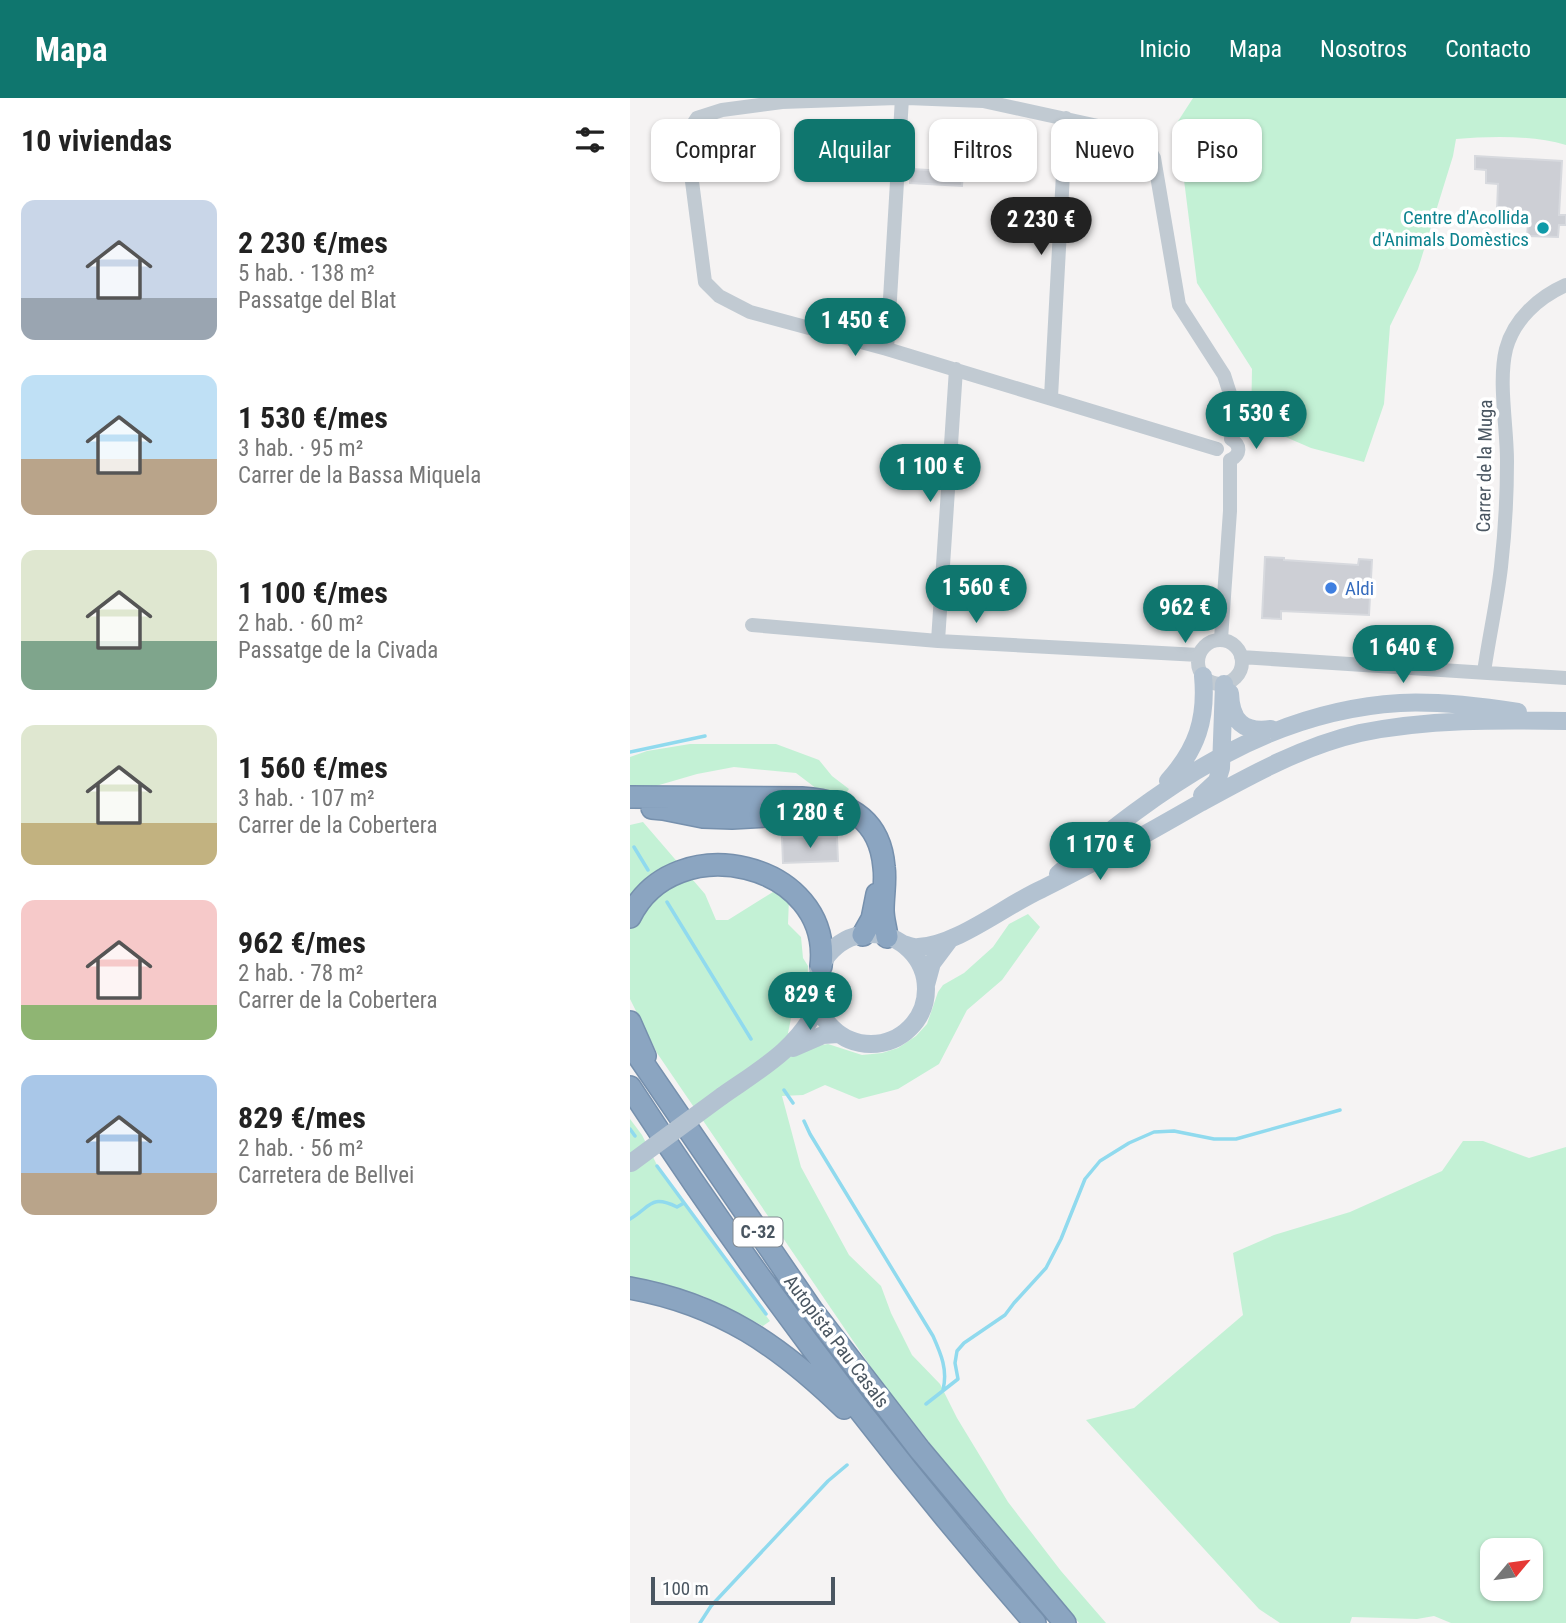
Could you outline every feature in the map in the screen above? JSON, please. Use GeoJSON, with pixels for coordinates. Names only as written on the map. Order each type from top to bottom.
{"type":"FeatureCollection","features":[{"type":"Feature","properties":{"kind":"highway"},"geometry":{"type":"LineString","coordinates":[[630,797],[802,798],[844,805],[869,826],[884,857],[883,911],[895,940]]}},
{"type":"Feature","properties":{"kind":"highway"},"geometry":{"type":"LineString","coordinates":[[630,808],[663,808],[703,817],[732,818],[786,815],[821,805],[841,810],[863,828],[878,860],[875,907],[863,934]]}},
{"type":"Feature","properties":{"kind":"highway"},"geometry":{"type":"LineString","coordinates":[[630,918],[652,890],[682,871],[701,865],[719,864],[751,868],[778,881],[802,902],[820,933],[823,950],[821,965]]}},
{"type":"Feature","properties":{"kind":"highway"},"geometry":{"type":"LineString","coordinates":[[630,1022],[644,1051],[649,1072]]}},
{"type":"Feature","properties":{"kind":"highway","name":"Autopista Pau Casals"},"geometry":{"type":"LineString","coordinates":[[630,1044],[812,1310],[856,1369],[1065,1623]]}},
{"type":"Feature","properties":{"kind":"highway","name":"Autopista Pau Casals"},"geometry":{"type":"LineString","coordinates":[[630,1087],[719,1221],[875,1430],[1035,1623]]}},
{"type":"Feature","properties":{"kind":"highway"},"geometry":{"type":"LineString","coordinates":[[630,1289],[683,1302],[721,1317],[760,1338],[801,1367],[859,1423],[875,1430]]}},
{"type":"Feature","properties":{"kind":"main road"},"geometry":{"type":"LineString","coordinates":[[1154,797],[1192,749],[1201,725],[1205,701],[1203,676]]}},
{"type":"Feature","properties":{"kind":"main road"},"geometry":{"type":"LineString","coordinates":[[1228,682],[1232,712],[1242,725],[1256,731],[1299,724]]}},
{"type":"Feature","properties":{"kind":"main road"},"geometry":{"type":"LineString","coordinates":[[1142,836],[1159,819],[1203,795],[1217,781],[1228,682]]}},
{"type":"Feature","properties":{"kind":"main road"},"geometry":{"type":"LineString","coordinates":[[1039,890],[1154,797],[1249,741],[1299,724],[1359,707],[1401,703],[1487,707],[1566,720]]}},
{"type":"Feature","properties":{"kind":"main road"},"geometry":{"type":"LineString","coordinates":[[950,939],[932,963],[923,1008],[912,1027],[887,1043],[863,1044],[838,1034],[825,1021],[818,1005],[816,982],[821,965],[832,949],[846,940],[863,934],[895,940],[917,948],[950,939],[1039,890],[1078,872],[1254,774],[1323,744],[1359,734],[1431,724],[1477,720],[1566,720]]}},
{"type":"Feature","properties":{"kind":"main road"},"geometry":{"type":"LineString","coordinates":[[895,940],[919,963],[926,985]]}},
{"type":"Feature","properties":{"kind":"main road"},"geometry":{"type":"LineString","coordinates":[[780,1055],[810,1023],[818,1005]]}},
{"type":"Feature","properties":{"kind":"main road"},"geometry":{"type":"LineString","coordinates":[[630,1163],[780,1055],[823,1035],[838,1034]]}},
{"type":"Feature","properties":{"kind":"street"},"geometry":{"type":"LineString","coordinates":[[887,349],[902,98]]}},
{"type":"Feature","properties":{"kind":"street"},"geometry":{"type":"LineString","coordinates":[[1217,449],[1222,440],[1231,439],[1239,449],[1237,456],[1230,460],[1221,458],[1217,449],[956,369],[750,312],[719,296],[705,282],[686,135],[697,118],[722,110],[782,102],[902,98],[983,101],[1130,132],[1146,144],[1154,158],[1179,304],[1224,375],[1233,403],[1231,439]]}},
{"type":"Feature","properties":{"kind":"street"},"geometry":{"type":"LineString","coordinates":[[1051,397],[1066,118]]}},
{"type":"Feature","properties":{"kind":"street","name":"Carrer de la Muga"},"geometry":{"type":"LineString","coordinates":[[1484,673],[1501,568],[1507,461],[1503,364],[1506,347],[1516,326],[1529,309],[1543,297],[1566,285]]}},
{"type":"Feature","properties":{"kind":"street"},"geometry":{"type":"LineString","coordinates":[[938,641],[956,369]]}},
{"type":"Feature","properties":{"kind":"street"},"geometry":{"type":"LineString","coordinates":[[1220,639],[1230,511],[1230,460]]}},
{"type":"Feature","properties":{"kind":"street"},"geometry":{"type":"LineString","coordinates":[[752,625],[938,641],[1199,655]]}},
{"type":"Feature","properties":{"kind":"street"},"geometry":{"type":"LineString","coordinates":[[1220,639],[1234,645],[1241,657],[1241,668],[1228,682],[1216,684],[1203,676],[1199,669],[1199,655],[1208,643],[1220,639]]}},
{"type":"Feature","properties":{"kind":"street"},"geometry":{"type":"LineString","coordinates":[[1241,657],[1566,678]]}},
{"type":"Feature","properties":{"kind":"green space"},"geometry":{"type":"Polygon","coordinates":[[[1193,98],[1566,98],[1566,145],[1511,137],[1456,139],[1418,269],[1390,326],[1384,404],[1364,462],[1311,448],[1251,422],[1252,369],[1197,283],[1184,182],[1262,182],[1262,119],[1179,119],[1193,98]]]}},
{"type":"Feature","properties":{"kind":"green space"},"geometry":{"type":"Polygon","coordinates":[[[690,744],[776,744],[819,760],[832,776],[849,789],[843,798],[821,792],[796,773],[734,767],[697,774],[642,790],[630,790],[630,757],[647,751],[690,744]]]}},
{"type":"Feature","properties":{"kind":"green space"},"geometry":{"type":"Polygon","coordinates":[[[643,822],[705,894],[716,920],[728,920],[773,892],[789,899],[788,924],[801,937],[803,958],[808,966],[807,994],[794,1004],[788,1033],[810,1047],[828,1044],[862,1055],[898,1048],[916,1036],[927,1024],[943,985],[964,973],[993,947],[1009,924],[1028,914],[1040,927],[1002,980],[967,1010],[939,1064],[898,1089],[859,1099],[825,1085],[803,1095],[782,1096],[801,1167],[849,1255],[881,1286],[912,1355],[940,1384],[957,1418],[1008,1502],[1061,1571],[1106,1623],[1079,1623],[972,1497],[877,1376],[657,1053],[630,999],[630,825],[643,822]]]}},
{"type":"Feature","properties":{"kind":"green space"},"geometry":{"type":"Polygon","coordinates":[[[630,1119],[642,1135],[661,1173],[770,1321],[763,1326],[703,1296],[630,1281],[630,1119]]]}},
{"type":"Feature","properties":{"kind":"green space"},"geometry":{"type":"Polygon","coordinates":[[[1463,1141],[1483,1141],[1529,1158],[1566,1147],[1566,1623],[1451,1623],[1434,1616],[1417,1619],[1352,1617],[1350,1623],[1280,1623],[1259,1609],[1086,1420],[1134,1408],[1243,1315],[1233,1253],[1274,1235],[1350,1212],[1442,1171],[1463,1141]]]}},
{"type":"Feature","properties":{"kind":"building"},"geometry":{"type":"Polygon","coordinates":[[[1475,156],[1562,161],[1559,215],[1566,215],[1566,225],[1559,225],[1558,237],[1527,236],[1529,212],[1497,211],[1498,184],[1486,183],[1486,170],[1475,169],[1475,156]]]}},
{"type":"Feature","properties":{"kind":"building"},"geometry":{"type":"Polygon","coordinates":[[[915,169],[929,170],[929,182],[962,182],[962,186],[910,183],[915,182],[915,169]]]}},
{"type":"Feature","properties":{"kind":"building","name":"Aldi"},"geometry":{"type":"Polygon","coordinates":[[[1265,557],[1358,565],[1359,559],[1372,560],[1369,615],[1281,611],[1281,619],[1262,618],[1265,557]]]}},
{"type":"Feature","properties":{"kind":"building"},"geometry":{"type":"Polygon","coordinates":[[[782,837],[837,837],[838,861],[783,863],[782,837]]]}},
{"type":"Feature","properties":{"kind":"waterway"},"geometry":{"type":"LineString","coordinates":[[630,752],[705,736]]}},
{"type":"Feature","properties":{"kind":"waterway"},"geometry":{"type":"LineString","coordinates":[[634,847],[648,870]]}},
{"type":"Feature","properties":{"kind":"waterway"},"geometry":{"type":"LineString","coordinates":[[667,902],[751,1039]]}},
{"type":"Feature","properties":{"kind":"waterway"},"geometry":{"type":"LineString","coordinates":[[784,1090],[793,1103]]}},
{"type":"Feature","properties":{"kind":"waterway"},"geometry":{"type":"LineString","coordinates":[[926,1404],[958,1379],[955,1363],[957,1351],[964,1343],[1005,1315],[1046,1268],[1085,1179],[1100,1161],[1129,1143],[1154,1132],[1174,1131],[1214,1139],[1236,1139],[1340,1110]]}},
{"type":"Feature","properties":{"kind":"waterway"},"geometry":{"type":"LineString","coordinates":[[804,1121],[933,1336],[944,1369],[943,1390]]}},
{"type":"Feature","properties":{"kind":"waterway"},"geometry":{"type":"LineString","coordinates":[[630,1129],[635,1136]]}},
{"type":"Feature","properties":{"kind":"waterway"},"geometry":{"type":"LineString","coordinates":[[657,1166],[766,1314]]}},
{"type":"Feature","properties":{"kind":"waterway"},"geometry":{"type":"LineString","coordinates":[[630,1219],[656,1202],[677,1207],[684,1203]]}},
{"type":"Feature","properties":{"kind":"waterway"},"geometry":{"type":"LineString","coordinates":[[700,1623],[711,1606],[828,1481],[847,1465]]}},
{"type":"Feature","properties":{"kind":"place","name":"Centre d'Acollida d'Animals Domèstics"},"geometry":{"type":"Point","coordinates":[1543,228]}},
{"type":"Feature","properties":{"kind":"place","name":"Aldi"},"geometry":{"type":"Point","coordinates":[1331,588]}}]}
